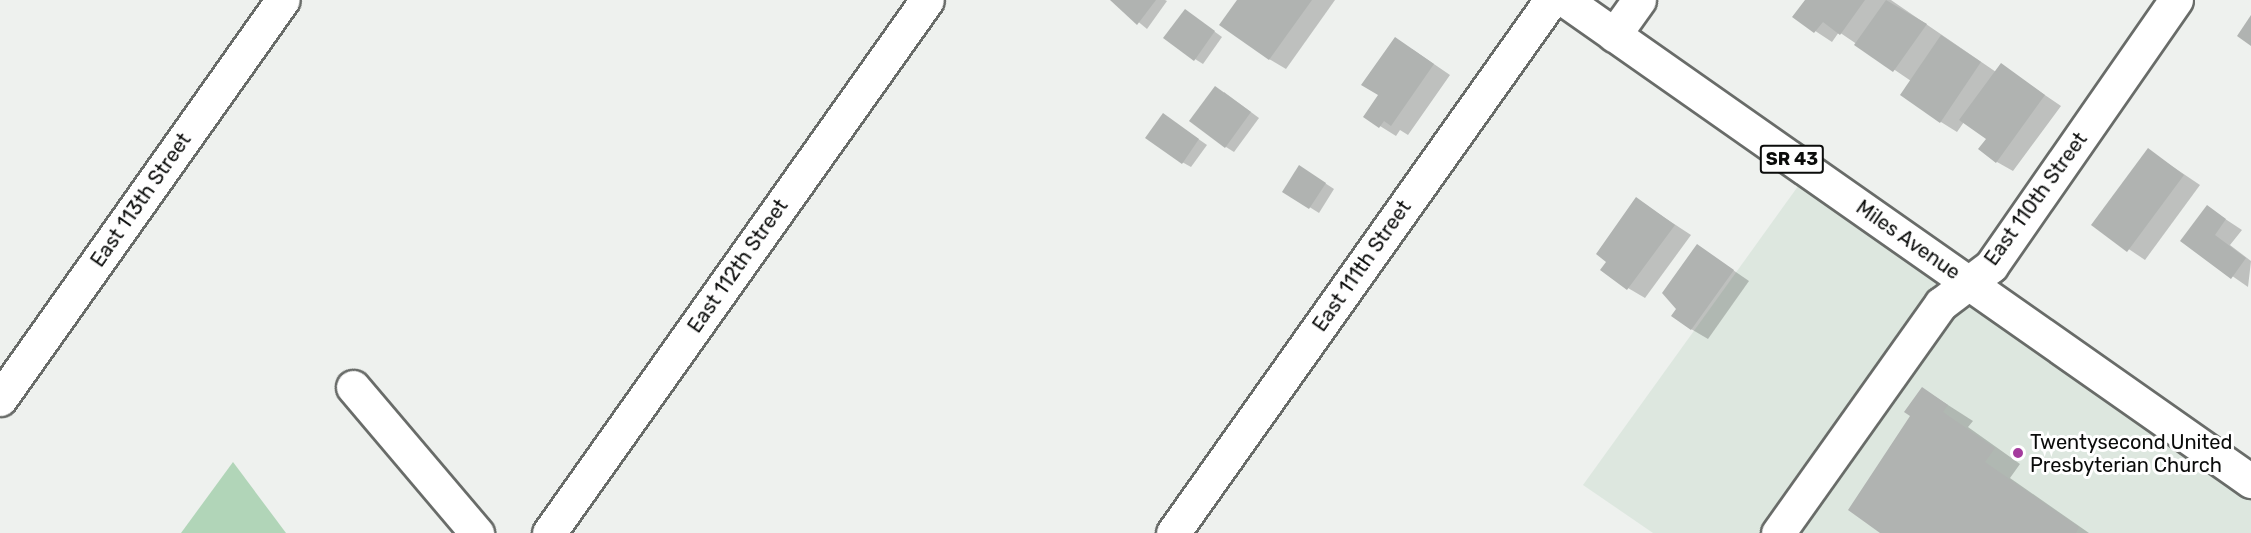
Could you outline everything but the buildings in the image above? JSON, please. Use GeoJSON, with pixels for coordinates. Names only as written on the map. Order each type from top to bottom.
{"type":"FeatureCollection","features":[{"type":"Feature","properties":{"kind":"street","name":"East 113th Street"},"geometry":{"type":"LineString","coordinates":[[0,399],[282,0]]}},
{"type":"Feature","properties":{"kind":"street","name":"East 112th Street"},"geometry":{"type":"LineString","coordinates":[[549,533],[927,0]]}},
{"type":"Feature","properties":{"kind":"street","name":"East 111th Street"},"geometry":{"type":"LineString","coordinates":[[1173,533],[1551,0]]}},
{"type":"Feature","properties":{"kind":"street","name":"Miles Avenue"},"geometry":{"type":"LineString","coordinates":[[1565,0],[2251,481]]}},
{"type":"Feature","properties":{"kind":"street"},"geometry":{"type":"LineString","coordinates":[[1614,35],[1639,0]]}},
{"type":"Feature","properties":{"kind":"street","name":"East 110th Street"},"geometry":{"type":"LineString","coordinates":[[1778,533],[1941,304],[1991,266],[2176,0]]}},
{"type":"Feature","properties":{"kind":"street"},"geometry":{"type":"LineString","coordinates":[[353,387],[477,533]]}},
{"type":"Feature","properties":{"kind":"shaded area"},"geometry":{"type":"Polygon","coordinates":[[[1809,171],[2251,481],[2251,533],[1653,533],[1583,485],[1809,171]]]}},
{"type":"Feature","properties":{"kind":"green space"},"geometry":{"type":"Polygon","coordinates":[[[233,462],[286,533],[181,533],[233,462]]]}},
{"type":"Feature","properties":{"kind":"place","name":"Twentysecond United Presbyterian Church"},"geometry":{"type":"Point","coordinates":[2018,453]}}]}
